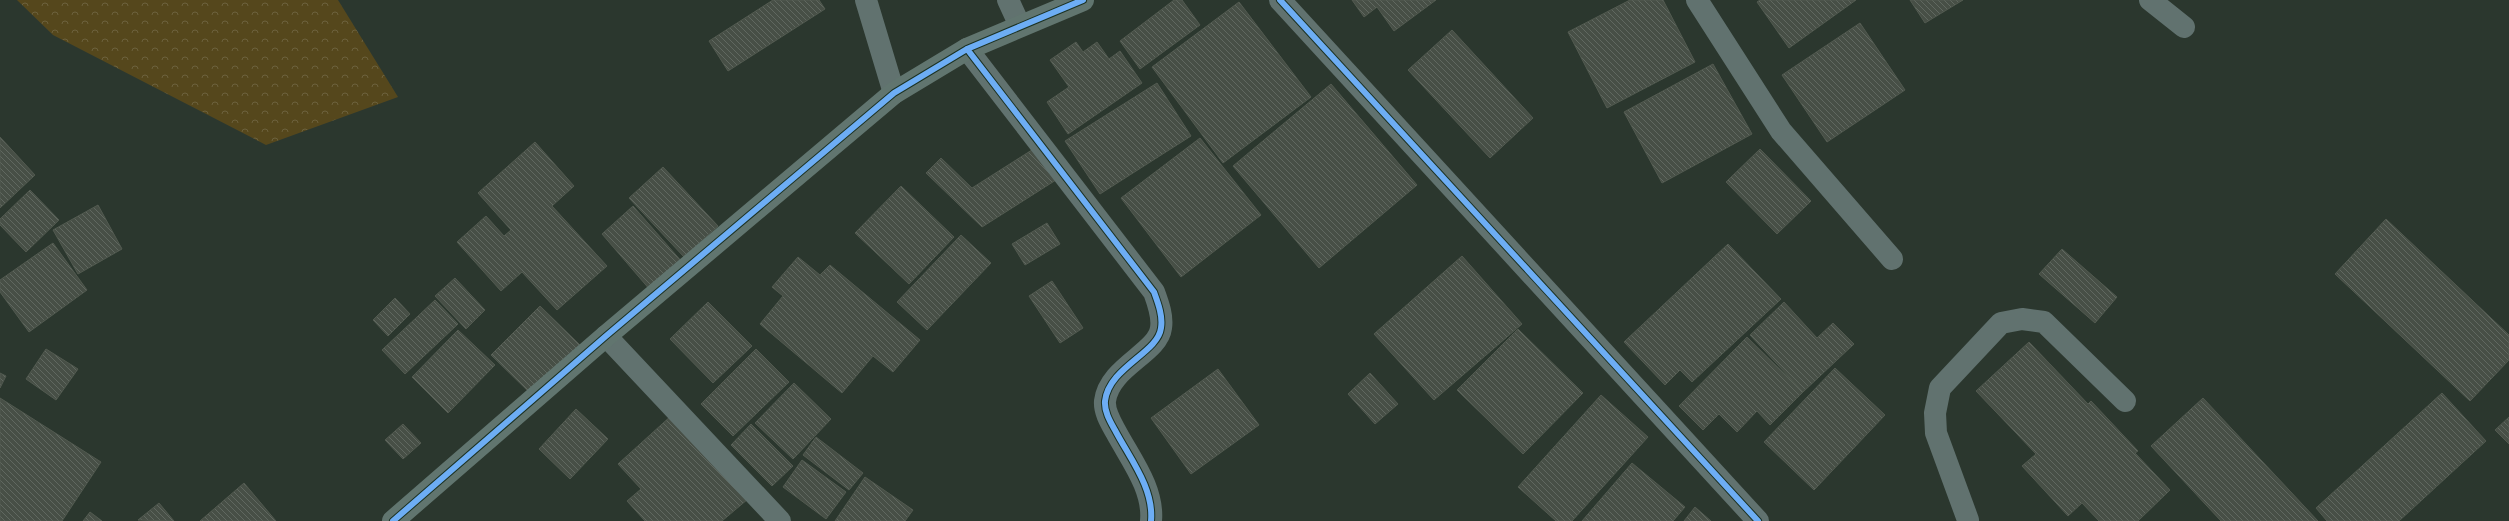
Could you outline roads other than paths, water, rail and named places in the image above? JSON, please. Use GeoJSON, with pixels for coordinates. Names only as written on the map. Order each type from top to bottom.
{"type":"FeatureCollection","features":[{"type":"Feature","properties":{"kind":"street"},"geometry":{"type":"LineString","coordinates":[[866,0],[894,92]]}},
{"type":"Feature","properties":{"kind":"street"},"geometry":{"type":"LineString","coordinates":[[1008,0],[1020,26]]}},
{"type":"Feature","properties":{"kind":"street"},"geometry":{"type":"LineString","coordinates":[[393,521],[606,336],[894,92],[967,49],[1083,0]]}},
{"type":"Feature","properties":{"kind":"street"},"geometry":{"type":"LineString","coordinates":[[1280,0],[1758,521]]}},
{"type":"Feature","properties":{"kind":"street"},"geometry":{"type":"LineString","coordinates":[[1697,0],[1781,131],[1892,259]]}},
{"type":"Feature","properties":{"kind":"street"},"geometry":{"type":"LineString","coordinates":[[2150,0],[2184,27]]}},
{"type":"Feature","properties":{"kind":"street"},"geometry":{"type":"LineString","coordinates":[[967,49],[1154,292],[1160,308],[1161,328],[1155,341],[1118,375],[1109,387],[1105,402],[1108,418],[1148,492],[1152,507],[1151,521]]}},
{"type":"Feature","properties":{"kind":"street"},"geometry":{"type":"LineString","coordinates":[[1972,521],[1936,433],[1935,413],[1940,388],[2001,323],[2022,319],[2044,322],[2125,401]]}},
{"type":"Feature","properties":{"kind":"street"},"geometry":{"type":"LineString","coordinates":[[606,336],[780,521]]}}]}
